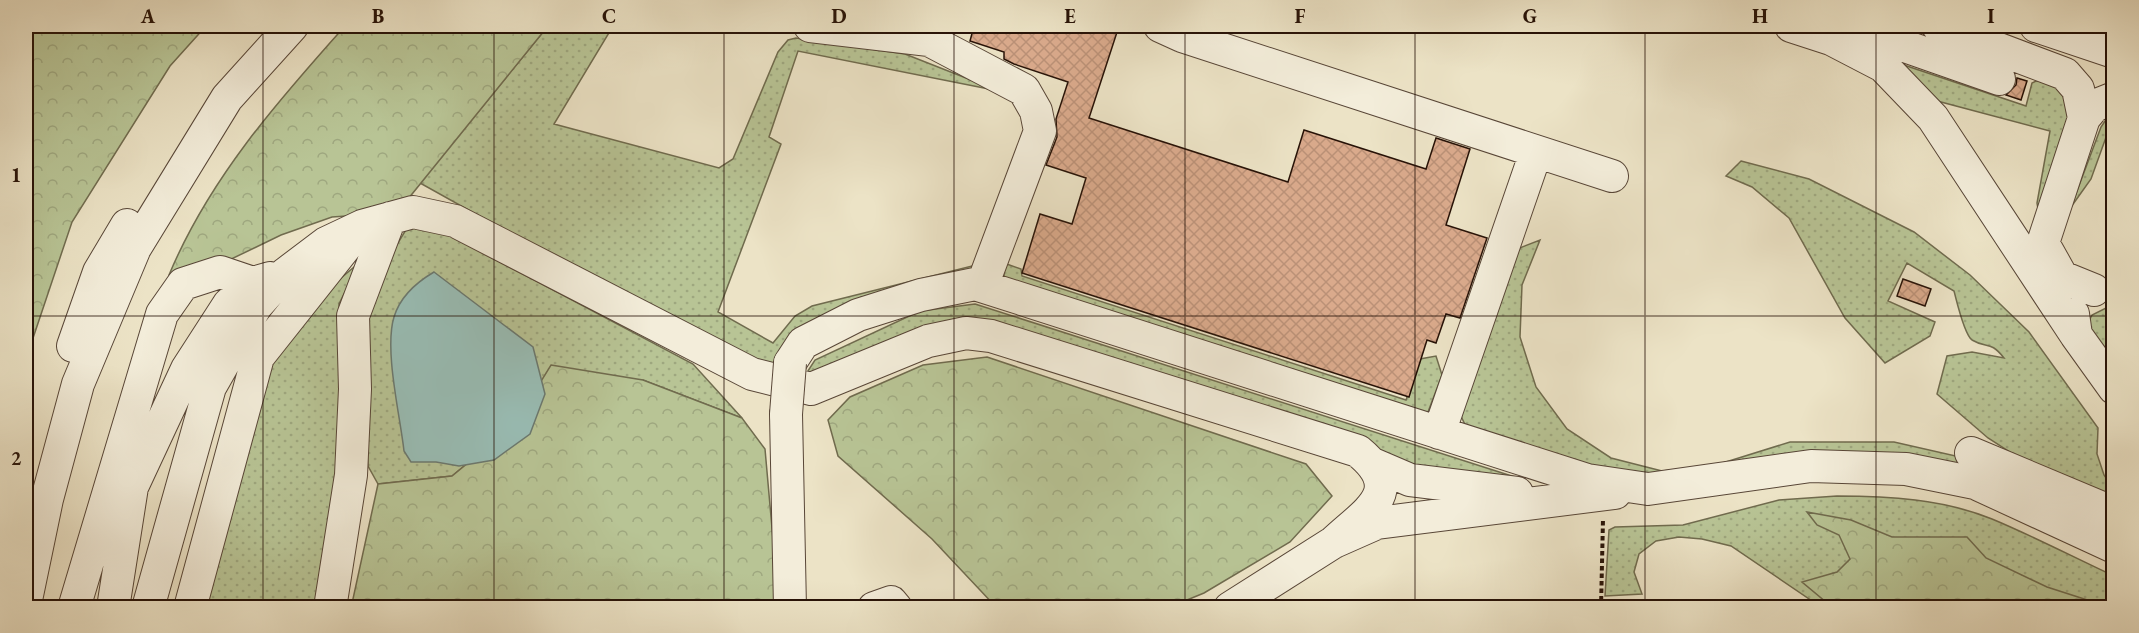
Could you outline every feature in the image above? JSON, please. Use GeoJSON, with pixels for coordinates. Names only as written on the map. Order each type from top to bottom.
{"type":"FeatureCollection","features":[{"type":"Feature","properties":{"kind":"lane"},"geometry":{"type":"LineString","coordinates":[[26,508],[52,403],[99,272],[208,92],[262,26]]}},
{"type":"Feature","properties":{"kind":"lane"},"geometry":{"type":"LineString","coordinates":[[26,600],[47,499],[78,384],[135,248],[227,98],[292,26]]}},
{"type":"Feature","properties":{"kind":"lane"},"geometry":{"type":"LineString","coordinates":[[810,26],[918,32],[1024,90],[1036,111],[1040,131],[982,286]]}},
{"type":"Feature","properties":{"kind":"lane"},"geometry":{"type":"LineString","coordinates":[[1160,26],[1182,36],[1612,176]]}},
{"type":"Feature","properties":{"kind":"lane"},"geometry":{"type":"LineString","coordinates":[[1791,26],[1831,39],[1883,66],[1933,118],[2076,335],[2114,388]]}},
{"type":"Feature","properties":{"kind":"lane"},"geometry":{"type":"LineString","coordinates":[[1864,26],[1873,35],[1999,79]]}},
{"type":"Feature","properties":{"kind":"lane"},"geometry":{"type":"LineString","coordinates":[[1938,26],[2065,74],[2078,89],[2084,118]]}},
{"type":"Feature","properties":{"kind":"lane"},"geometry":{"type":"LineString","coordinates":[[2036,26],[2114,52]]}},
{"type":"Feature","properties":{"kind":"lane"},"geometry":{"type":"LineString","coordinates":[[2108,26],[2114,27]]}},
{"type":"Feature","properties":{"kind":"lane"},"geometry":{"type":"LineString","coordinates":[[2104,293],[2062,277],[2043,243],[2084,118],[2094,106],[2114,98]]}},
{"type":"Feature","properties":{"kind":"lane"},"geometry":{"type":"LineString","coordinates":[[1439,433],[1536,152]]}},
{"type":"Feature","properties":{"kind":"lane"},"geometry":{"type":"LineString","coordinates":[[164,608],[228,385],[266,316],[295,284],[326,243],[376,222],[413,212],[455,221],[752,374],[811,389],[928,340],[966,333],[991,336],[1358,451],[1375,465],[1410,480],[1562,499]]}},
{"type":"Feature","properties":{"kind":"lane"},"geometry":{"type":"LineString","coordinates":[[330,608],[351,475],[355,389],[353,316],[376,222]]}},
{"type":"Feature","properties":{"kind":"lane"},"geometry":{"type":"LineString","coordinates":[[74,608],[162,314],[183,284],[220,272],[253,283],[295,284]]}},
{"type":"Feature","properties":{"kind":"lane"},"geometry":{"type":"LineString","coordinates":[[113,608],[132,487],[194,358],[229,304],[253,283]]}},
{"type":"Feature","properties":{"kind":"lane"},"geometry":{"type":"LineString","coordinates":[[148,608],[210,387],[256,306],[295,284]]}},
{"type":"Feature","properties":{"kind":"lane"},"geometry":{"type":"LineString","coordinates":[[190,608],[258,357],[295,284]]}},
{"type":"Feature","properties":{"kind":"lane"},"geometry":{"type":"LineString","coordinates":[[790,608],[786,414],[790,363],[803,343],[858,315],[921,295],[975,284],[1587,480],[1648,489]]}},
{"type":"Feature","properties":{"kind":"lane"},"geometry":{"type":"LineString","coordinates":[[2076,335],[2073,311],[2082,293],[2104,293]]}},
{"type":"Feature","properties":{"kind":"lane"},"geometry":{"type":"LineString","coordinates":[[1971,453],[2114,513]]}},
{"type":"Feature","properties":{"kind":"lane"},"geometry":{"type":"LineString","coordinates":[[1334,542],[1378,501],[1383,481],[1375,465]]}},
{"type":"Feature","properties":{"kind":"lane"},"geometry":{"type":"LineString","coordinates":[[1230,608],[1334,542],[1377,523],[1811,466],[1906,469],[1975,483],[2114,547]]}},
{"type":"Feature","properties":{"kind":"lane"},"geometry":{"type":"LineString","coordinates":[[874,608],[891,602],[896,608]]}},
{"type":"Feature","properties":{"kind":"path"},"geometry":{"type":"LineString","coordinates":[[1601,608],[1604,494]]}},
{"type":"Feature","properties":{"kind":"green space"},"geometry":{"type":"Polygon","coordinates":[[[26,26],[206,26],[170,66],[72,222],[26,359],[26,26]]]}},
{"type":"Feature","properties":{"kind":"green space"},"geometry":{"type":"Polygon","coordinates":[[[345,26],[548,26],[408,199],[361,215],[332,217],[281,235],[192,278],[169,275],[185,240],[224,174],[294,83],[345,26]]]}},
{"type":"Feature","properties":{"kind":"green space"},"geometry":{"type":"Polygon","coordinates":[[[548,26],[619,26],[610,31],[554,124],[719,168],[733,159],[778,52],[788,40],[796,38],[905,54],[999,91],[798,51],[769,137],[781,144],[718,312],[773,343],[795,316],[812,306],[976,265],[964,279],[780,370],[747,365],[420,183],[548,26]]]}},
{"type":"Feature","properties":{"kind":"green space"},"geometry":{"type":"Polygon","coordinates":[[[1883,58],[2026,106],[2032,83],[2040,79],[2057,84],[2072,105],[2038,209],[2037,203],[2050,131],[1926,98],[1883,58]]]}},
{"type":"Feature","properties":{"kind":"green space"},"geometry":{"type":"Polygon","coordinates":[[[2113,115],[2113,131],[2109,129],[2091,179],[2071,207],[2101,127],[2107,118],[2113,115]]]}},
{"type":"Feature","properties":{"kind":"green space"},"geometry":{"type":"Polygon","coordinates":[[[1741,161],[1809,179],[1914,232],[1970,275],[2029,332],[2098,428],[2097,454],[2104,475],[2113,488],[2113,506],[2050,478],[1988,438],[1937,394],[1947,356],[1972,352],[2004,358],[1995,349],[1977,343],[1969,337],[1954,291],[1907,263],[1888,301],[1935,322],[1930,336],[1885,363],[1845,318],[1789,218],[1752,187],[1726,176],[1741,161]]]}},
{"type":"Feature","properties":{"kind":"green space"},"geometry":{"type":"Polygon","coordinates":[[[407,228],[438,229],[693,364],[742,418],[643,380],[514,425],[452,476],[378,484],[368,466],[363,362],[367,306],[393,251],[407,228]]]}},
{"type":"Feature","properties":{"kind":"green space"},"geometry":{"type":"Polygon","coordinates":[[[1540,240],[1522,285],[1520,337],[1536,387],[1567,429],[1611,458],[1662,471],[1713,466],[1790,442],[1894,442],[1969,459],[1956,467],[1716,475],[1612,475],[1470,435],[1459,412],[1517,249],[1540,240]]]}},
{"type":"Feature","properties":{"kind":"green space"},"geometry":{"type":"Polygon","coordinates":[[[360,262],[339,304],[342,443],[319,607],[200,608],[262,384],[296,316],[360,262]]]}},
{"type":"Feature","properties":{"kind":"green space"},"geometry":{"type":"Polygon","coordinates":[[[1001,262],[1021,269],[1022,276],[1406,400],[1420,359],[1436,356],[1442,375],[1428,412],[1416,419],[1006,284],[1001,262]]]}},
{"type":"Feature","properties":{"kind":"green space"},"geometry":{"type":"Polygon","coordinates":[[[975,304],[1521,479],[1414,465],[990,327],[804,377],[815,360],[920,311],[975,304]]]}},
{"type":"Feature","properties":{"kind":"green space"},"geometry":{"type":"Polygon","coordinates":[[[2106,308],[2113,309],[2113,375],[2087,325],[2092,315],[2106,308]]]}},
{"type":"Feature","properties":{"kind":"green space"},"geometry":{"type":"Polygon","coordinates":[[[987,357],[1306,464],[1332,496],[1290,542],[1204,593],[1170,607],[996,607],[932,539],[838,456],[828,420],[850,397],[923,365],[987,357]]]}},
{"type":"Feature","properties":{"kind":"green space"},"geometry":{"type":"Polygon","coordinates":[[[551,365],[643,380],[742,418],[765,449],[779,607],[351,608],[378,484],[452,476],[514,425],[551,365]]]}},
{"type":"Feature","properties":{"kind":"green space"},"geometry":{"type":"Polygon","coordinates":[[[1837,496],[1915,500],[1954,507],[1992,519],[2114,576],[2113,607],[1821,607],[1731,546],[1702,539],[1679,537],[1656,541],[1639,554],[1634,572],[1642,594],[1605,596],[1609,530],[1615,527],[1683,525],[1779,500],[1837,496]]]}},
{"type":"Feature","properties":{"kind":"green space"},"geometry":{"type":"Polygon","coordinates":[[[1807,512],[1851,520],[1892,537],[1967,537],[1986,558],[2047,587],[2109,607],[1832,607],[1802,582],[1837,572],[1850,559],[1839,535],[1817,525],[1807,512]]]}},
{"type":"Feature","properties":{"kind":"water"},"geometry":{"type":"Polygon","coordinates":[[[434,272],[533,347],[545,394],[530,434],[494,460],[459,466],[436,462],[411,462],[404,451],[394,383],[391,331],[400,303],[415,285],[434,272]]]}},
{"type":"Feature","properties":{"kind":"building"},"geometry":{"type":"Polygon","coordinates":[[[974,26],[1119,26],[1089,118],[1288,182],[1304,130],[1426,169],[1436,138],[1470,149],[1446,225],[1487,238],[1460,318],[1446,314],[1436,343],[1427,340],[1409,397],[1022,273],[1040,214],[1072,224],[1086,178],[1046,165],[1057,137],[1056,119],[1068,82],[1014,64],[1004,59],[1004,52],[970,41],[974,26]]]}},
{"type":"Feature","properties":{"kind":"building"},"geometry":{"type":"Polygon","coordinates":[[[2017,78],[2027,81],[2021,100],[2006,95],[2016,85],[2017,78]]]}},
{"type":"Feature","properties":{"kind":"building"},"geometry":{"type":"Polygon","coordinates":[[[1903,279],[1931,289],[1925,306],[1897,296],[1903,279]]]}}]}
